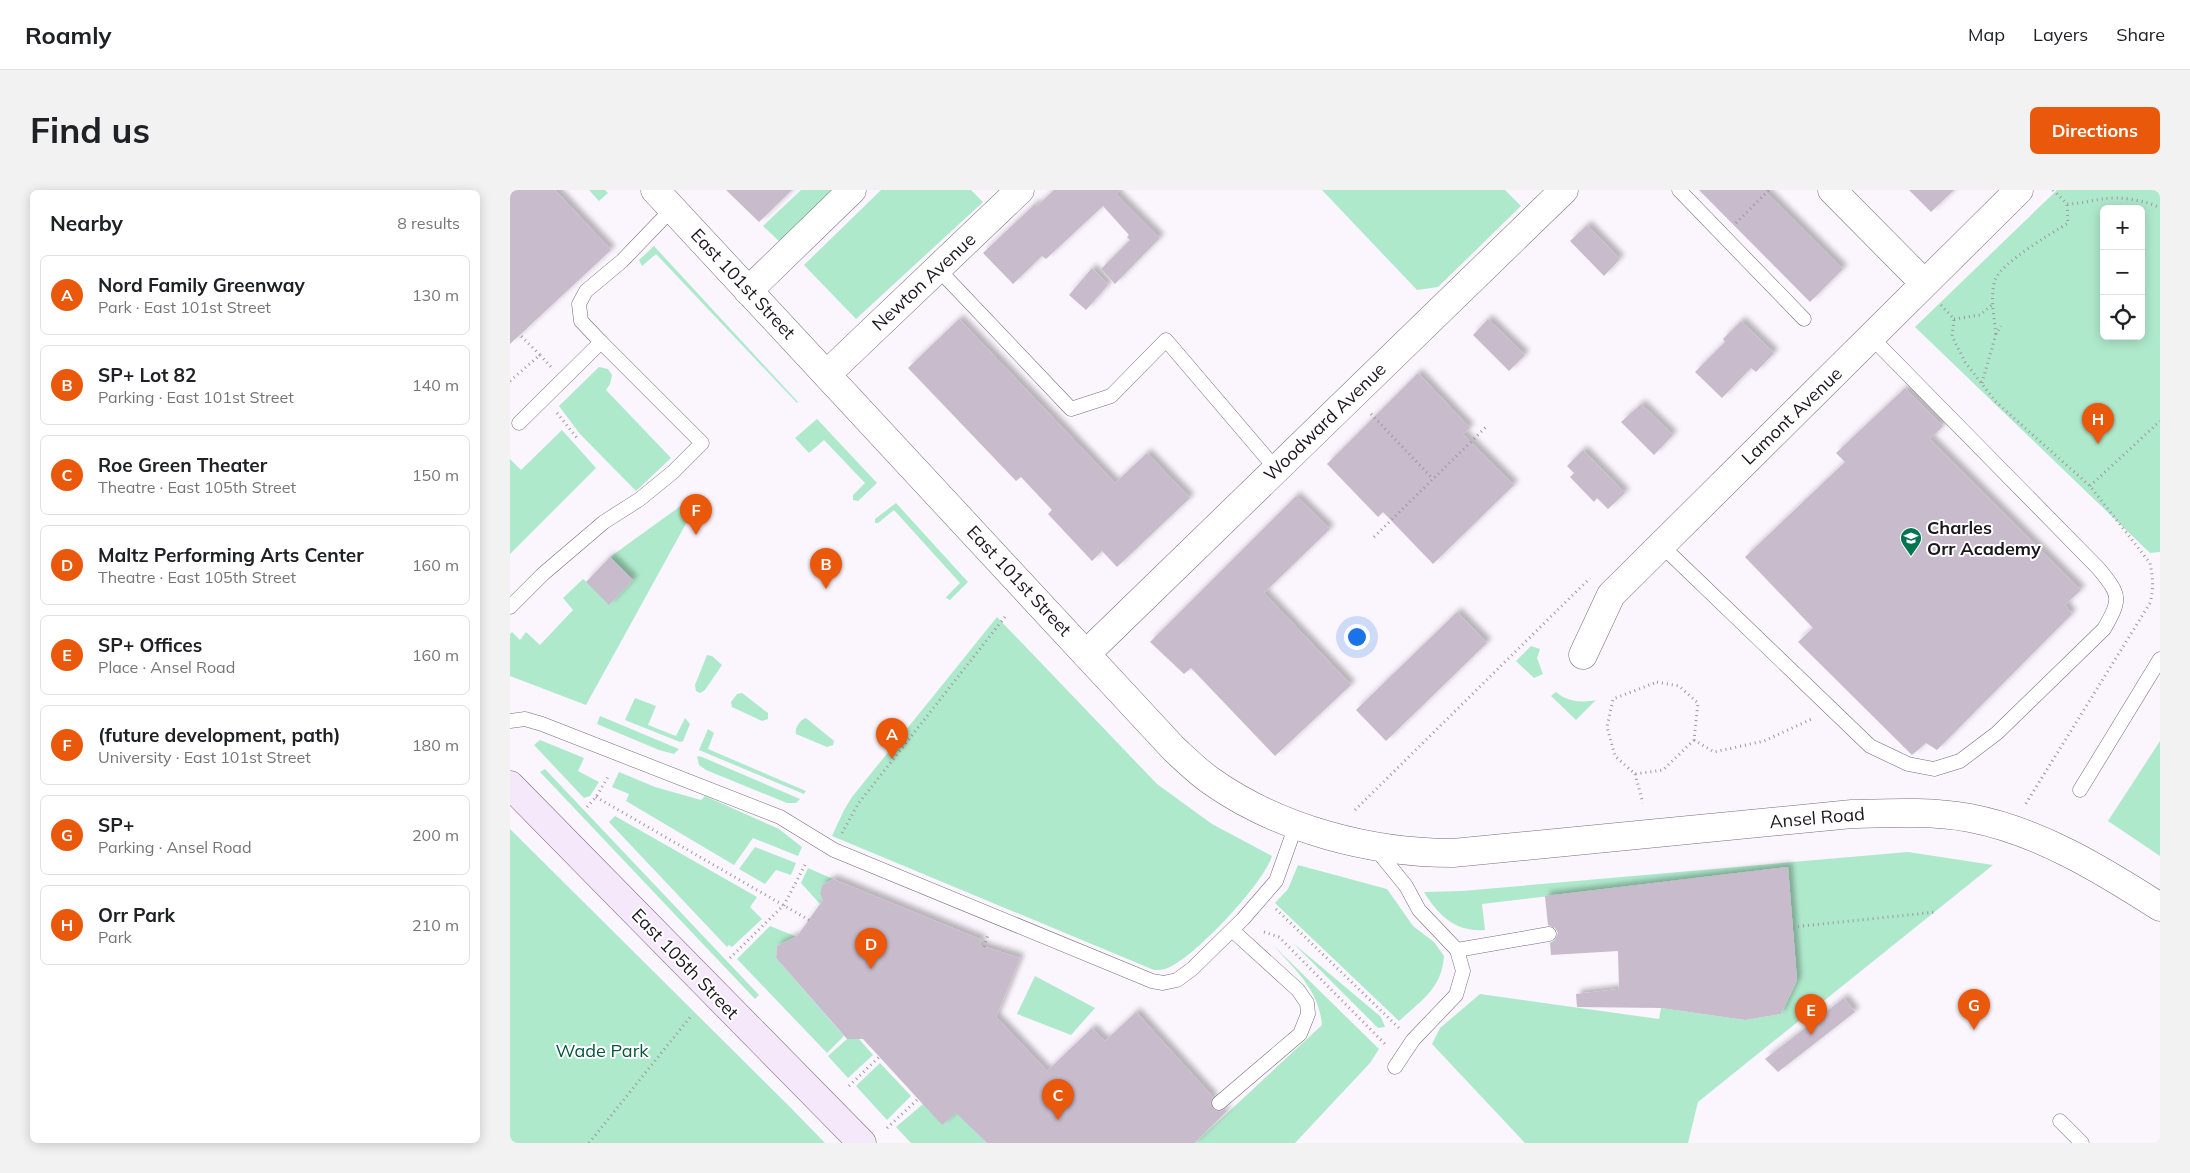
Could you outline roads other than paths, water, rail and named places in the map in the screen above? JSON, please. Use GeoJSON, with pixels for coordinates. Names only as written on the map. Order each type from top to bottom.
{"type":"FeatureCollection","features":[{"type":"Feature","properties":{"kind":"main road","name":"East 105th Street"},"geometry":{"type":"LineString","coordinates":[[510,785],[862,1143]]}},
{"type":"Feature","properties":{"kind":"street"},"geometry":{"type":"LineString","coordinates":[[748,291],[852,190]]}},
{"type":"Feature","properties":{"kind":"street","name":"Newton Avenue"},"geometry":{"type":"LineString","coordinates":[[827,374],[1020,190]]}},
{"type":"Feature","properties":{"kind":"street","name":"Woodward Avenue"},"geometry":{"type":"LineString","coordinates":[[1086,654],[1564,190]]}},
{"type":"Feature","properties":{"kind":"street"},"geometry":{"type":"LineString","coordinates":[[1832,190],[1924,283]]}},
{"type":"Feature","properties":{"kind":"street","name":"Lamont Avenue"},"geometry":{"type":"LineString","coordinates":[[1583,655],[1611,595],[1660,544],[1872,338],[1924,283],[2019,190]]}},
{"type":"Feature","properties":{"kind":"street","name":"East 101st Street"},"geometry":{"type":"LineString","coordinates":[[664,199],[1174,749],[1198,772],[1242,800],[1314,832],[1403,851],[1453,853]]}},
{"type":"Feature","properties":{"kind":"street","name":"Ansel Road"},"geometry":{"type":"LineString","coordinates":[[1453,853],[1852,814],[1908,812],[1969,818],[2001,826],[2075,857],[2160,908]]}},
{"type":"Feature","properties":{"kind":"lane"},"geometry":{"type":"LineString","coordinates":[[1678,190],[1804,319]]}},
{"type":"Feature","properties":{"kind":"lane"},"geometry":{"type":"LineString","coordinates":[[510,607],[543,574],[604,522],[640,499],[673,472],[702,443],[581,321],[579,304],[586,291],[622,261],[664,199]]}},
{"type":"Feature","properties":{"kind":"lane"},"geometry":{"type":"LineString","coordinates":[[938,270],[1071,409],[1111,396],[1166,340],[1276,469]]}},
{"type":"Feature","properties":{"kind":"lane"},"geometry":{"type":"LineString","coordinates":[[1660,544],[1870,746],[1908,764],[1934,769],[1960,761],[1997,733],[2104,629],[2117,607],[2115,589],[2099,570],[1872,338]]}},
{"type":"Feature","properties":{"kind":"lane"},"geometry":{"type":"LineString","coordinates":[[519,423],[601,342]]}},
{"type":"Feature","properties":{"kind":"lane"},"geometry":{"type":"LineString","coordinates":[[2080,790],[2160,659]]}},
{"type":"Feature","properties":{"kind":"lane"},"geometry":{"type":"LineString","coordinates":[[510,721],[525,719],[542,724],[780,817],[834,850],[1152,981],[1164,983],[1177,980],[1208,956],[1276,881],[1296,825]]}},
{"type":"Feature","properties":{"kind":"lane"},"geometry":{"type":"LineString","coordinates":[[1373,845],[1406,886],[1419,910],[1457,950],[1463,971],[1456,995],[1413,1040],[1395,1067]]}},
{"type":"Feature","properties":{"kind":"lane"},"geometry":{"type":"LineString","coordinates":[[1219,1103],[1300,1034],[1308,1014],[1307,1003],[1298,990],[1232,930]]}},
{"type":"Feature","properties":{"kind":"lane"},"geometry":{"type":"LineString","coordinates":[[1457,950],[1549,934]]}},
{"type":"Feature","properties":{"kind":"lane"},"geometry":{"type":"LineString","coordinates":[[2060,1121],[2082,1143]]}},
{"type":"Feature","properties":{"kind":"place","name":"Orr Park"},"geometry":{"type":"Point","coordinates":[2098,444]}},
{"type":"Feature","properties":{"kind":"place","name":"(future development, path)"},"geometry":{"type":"Point","coordinates":[696,535]}},
{"type":"Feature","properties":{"kind":"place","name":"Charles Orr Academy"},"geometry":{"type":"Point","coordinates":[1911,557]}},
{"type":"Feature","properties":{"kind":"place","name":"SP+ Lot 82"},"geometry":{"type":"Point","coordinates":[826,589]}},
{"type":"Feature","properties":{"kind":"place","name":"Nord Family Greenway"},"geometry":{"type":"Point","coordinates":[892,759]}},
{"type":"Feature","properties":{"kind":"place","name":"Maltz Performing Arts Center"},"geometry":{"type":"Point","coordinates":[871,969]}},
{"type":"Feature","properties":{"kind":"place","name":"SP+"},"geometry":{"type":"Point","coordinates":[1974,1030]}},
{"type":"Feature","properties":{"kind":"place","name":"SP+ Offices"},"geometry":{"type":"Point","coordinates":[1811,1035]}},
{"type":"Feature","properties":{"kind":"place","name":"Roe Green Theater"},"geometry":{"type":"Point","coordinates":[1058,1120]}},
{"type":"Feature","properties":{"kind":"park label","name":"Wade Park"},"geometry":{"type":"Point","coordinates":[602,1051]}}]}
